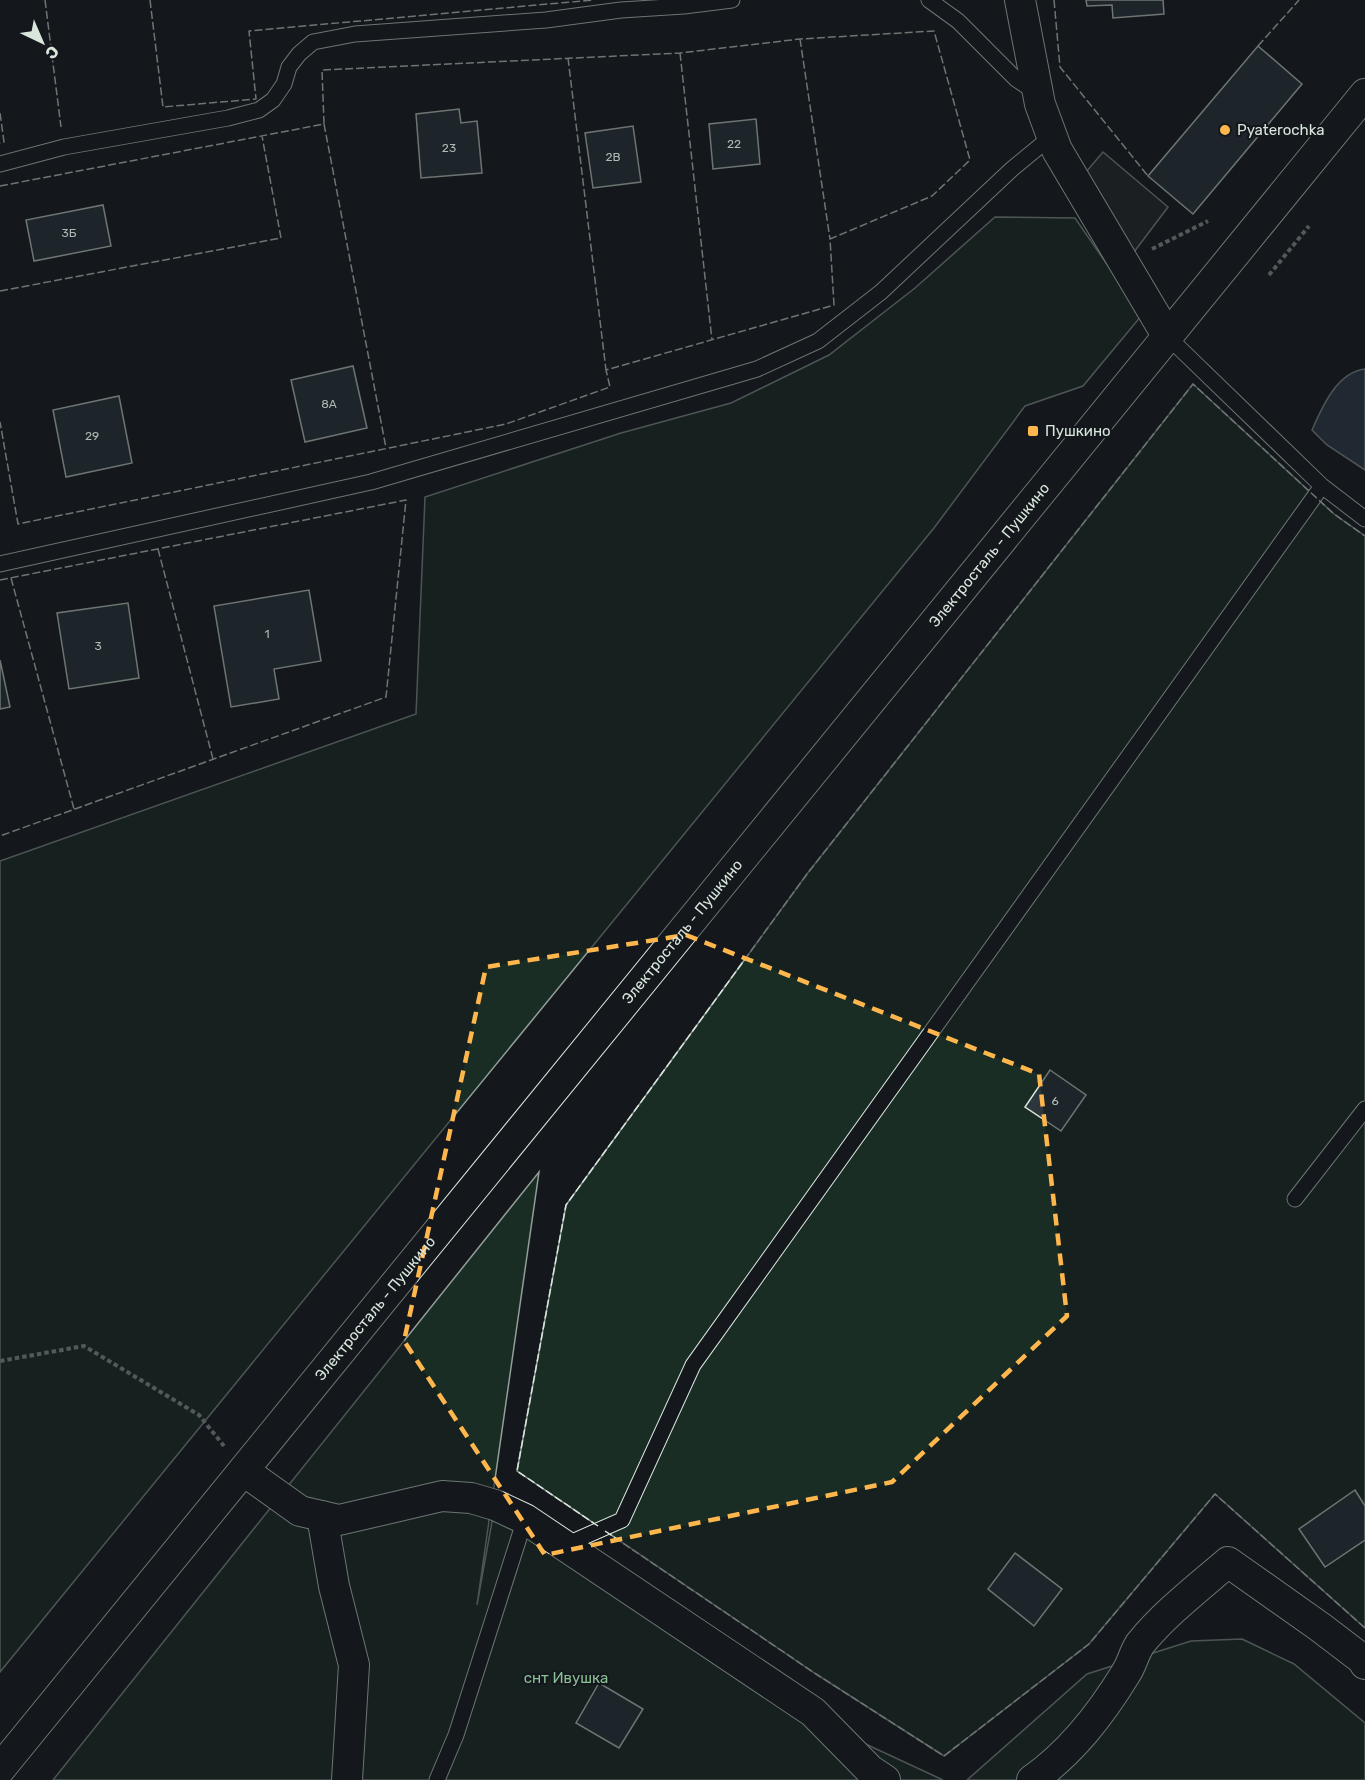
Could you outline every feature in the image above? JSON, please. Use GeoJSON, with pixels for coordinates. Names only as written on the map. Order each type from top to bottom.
{"type":"FeatureCollection","features":[{"type":"Feature","properties":{"kind":"street"},"geometry":{"type":"LineString","coordinates":[[1020,0],[1038,94],[1057,150],[1168,337]]}},
{"type":"Feature","properties":{"kind":"street","name":"Электросталь - Пушкино"},"geometry":{"type":"LineString","coordinates":[[0,1769],[1365,94]]}},
{"type":"Feature","properties":{"kind":"street"},"geometry":{"type":"LineString","coordinates":[[244,1471],[300,1511],[339,1520],[442,1496],[471,1498],[495,1505],[525,1519],[813,1712],[870,1770],[885,1780]]}},
{"type":"Feature","properties":{"kind":"street"},"geometry":{"type":"LineString","coordinates":[[322,1516],[334,1586],[354,1665],[347,1780]]}},
{"type":"Feature","properties":{"kind":"street"},"geometry":{"type":"LineString","coordinates":[[1032,1780],[1064,1754],[1096,1719],[1128,1670],[1139,1646],[1176,1608],[1228,1562],[1320,1627],[1362,1659],[1365,1664]]}},
{"type":"Feature","properties":{"kind":"lane"},"geometry":{"type":"LineString","coordinates":[[0,164],[64,147],[228,118],[259,110],[273,100],[284,84],[290,67],[299,54],[313,42],[355,34],[546,20],[621,10],[732,0]]}},
{"type":"Feature","properties":{"kind":"lane"},"geometry":{"type":"LineString","coordinates":[[929,0],[958,21],[1016,79],[1038,94]]}},
{"type":"Feature","properties":{"kind":"lane"},"geometry":{"type":"LineString","coordinates":[[0,563],[371,482],[757,369],[818,341],[881,292],[1012,169],[1052,136]]}},
{"type":"Feature","properties":{"kind":"lane"},"geometry":{"type":"LineString","coordinates":[[1168,337],[1322,486],[1365,519]]}},
{"type":"Feature","properties":{"kind":"lane"},"geometry":{"type":"LineString","coordinates":[[563,1546],[622,1520],[693,1365],[1322,486]]}},
{"type":"Feature","properties":{"kind":"lane"},"geometry":{"type":"LineString","coordinates":[[1295,1199],[1365,1109]]}},
{"type":"Feature","properties":{"kind":"lane"},"geometry":{"type":"LineString","coordinates":[[437,1780],[456,1735],[525,1519]]}},
{"type":"Feature","properties":{"kind":"path"},"geometry":{"type":"LineString","coordinates":[[1123,263],[1208,221]]}},
{"type":"Feature","properties":{"kind":"path"},"geometry":{"type":"LineString","coordinates":[[1269,274],[1309,226]]}},
{"type":"Feature","properties":{"kind":"path"},"geometry":{"type":"LineString","coordinates":[[0,1361],[84,1346],[199,1415],[244,1471]]}},
{"type":"Feature","properties":{"kind":"highlighted area"},"geometry":{"type":"Polygon","coordinates":[[[686,935],[1039,1074],[1067,1316],[892,1482],[545,1555],[404,1341],[486,967],[686,935]]]}},
{"type":"Feature","properties":{"kind":"green space"},"geometry":{"type":"Polygon","coordinates":[[[995,217],[1075,218],[1142,315],[1083,386],[1025,406],[934,528],[0,1672],[0,861],[416,714],[425,497],[621,433],[731,403],[829,355],[915,288],[995,217]]]}},
{"type":"Feature","properties":{"kind":"green space"},"geometry":{"type":"Polygon","coordinates":[[[1193,384],[1334,514],[1365,536],[1365,1628],[1215,1494],[1089,1644],[944,1756],[816,1674],[517,1471],[566,1205],[807,874],[1193,384]]]}},
{"type":"Feature","properties":{"kind":"green space","name":"снт Ивушка"},"geometry":{"type":"Polygon","coordinates":[[[539,1172],[477,1605],[495,1505],[773,1701],[943,1780],[53,1780],[539,1172]]]}},
{"type":"Feature","properties":{"kind":"green space"},"geometry":{"type":"Polygon","coordinates":[[[1242,1639],[1294,1664],[1365,1723],[1365,1780],[967,1780],[1087,1674],[1191,1641],[1242,1639]]]}},
{"type":"Feature","properties":{"kind":"shaded area"},"geometry":{"type":"Polygon","coordinates":[[[1103,152],[1168,207],[1131,256],[1086,172],[1103,152]]]}},
{"type":"Feature","properties":{"kind":"water"},"geometry":{"type":"Polygon","coordinates":[[[1365,369],[1365,470],[1327,445],[1312,430],[1332,392],[1346,377],[1365,369]]]}},
{"type":"Feature","properties":{"kind":"building"},"geometry":{"type":"Polygon","coordinates":[[[1086,0],[1163,0],[1164,14],[1113,18],[1112,5],[1087,6],[1086,0]]]}},
{"type":"Feature","properties":{"kind":"building","name":"Pyaterochka"},"geometry":{"type":"Polygon","coordinates":[[[1258,46],[1302,84],[1193,214],[1148,176],[1258,46]]]}},
{"type":"Feature","properties":{"kind":"building"},"geometry":{"type":"Polygon","coordinates":[[[459,109],[461,123],[477,121],[482,173],[421,178],[416,114],[459,109]]]}},
{"type":"Feature","properties":{"kind":"building"},"geometry":{"type":"Polygon","coordinates":[[[756,119],[760,164],[713,169],[709,124],[756,119]]]}},
{"type":"Feature","properties":{"kind":"building"},"geometry":{"type":"Polygon","coordinates":[[[633,126],[641,182],[593,188],[585,133],[633,126]]]}},
{"type":"Feature","properties":{"kind":"building"},"geometry":{"type":"Polygon","coordinates":[[[103,205],[111,246],[34,261],[26,220],[103,205]]]}},
{"type":"Feature","properties":{"kind":"building"},"geometry":{"type":"Polygon","coordinates":[[[353,366],[367,428],[305,442],[291,380],[353,366]]]}},
{"type":"Feature","properties":{"kind":"building"},"geometry":{"type":"Polygon","coordinates":[[[119,396],[132,463],[66,477],[53,410],[119,396]]]}},
{"type":"Feature","properties":{"kind":"building"},"geometry":{"type":"Polygon","coordinates":[[[309,590],[321,661],[274,669],[279,699],[231,707],[214,606],[309,590]]]}},
{"type":"Feature","properties":{"kind":"building"},"geometry":{"type":"Polygon","coordinates":[[[128,603],[139,678],[69,689],[57,613],[128,603]]]}},
{"type":"Feature","properties":{"kind":"building"},"geometry":{"type":"Polygon","coordinates":[[[0,660],[10,707],[0,709],[0,660]]]}},
{"type":"Feature","properties":{"kind":"building"},"geometry":{"type":"Polygon","coordinates":[[[1050,1070],[1086,1095],[1061,1131],[1025,1107],[1050,1070]]]}},
{"type":"Feature","properties":{"kind":"building"},"geometry":{"type":"Polygon","coordinates":[[[1355,1490],[1365,1506],[1365,1540],[1325,1567],[1299,1529],[1355,1490]]]}},
{"type":"Feature","properties":{"kind":"building"},"geometry":{"type":"Polygon","coordinates":[[[1015,1553],[1062,1589],[1034,1626],[988,1589],[1015,1553]]]}},
{"type":"Feature","properties":{"kind":"building"},"geometry":{"type":"Polygon","coordinates":[[[599,1683],[643,1709],[619,1748],[576,1723],[599,1683]]]}},
{"type":"Feature","properties":{"kind":"fence"},"geometry":{"type":"LineString","coordinates":[[45,0],[61,127]]}},
{"type":"Feature","properties":{"kind":"fence"},"geometry":{"type":"LineString","coordinates":[[150,0],[163,107],[256,99],[249,31],[593,0]]}},
{"type":"Feature","properties":{"kind":"fence"},"geometry":{"type":"LineString","coordinates":[[1054,0],[1060,67],[1148,176]]}},
{"type":"Feature","properties":{"kind":"fence"},"geometry":{"type":"LineString","coordinates":[[1258,46],[1299,0]]}},
{"type":"Feature","properties":{"kind":"fence"},"geometry":{"type":"LineString","coordinates":[[0,186],[324,124],[322,70],[680,53],[800,39],[934,31],[970,160],[932,196],[830,239],[834,305],[606,370],[610,387],[506,424],[18,524],[0,422]]}},
{"type":"Feature","properties":{"kind":"fence"},"geometry":{"type":"LineString","coordinates":[[800,39],[830,239]]}},
{"type":"Feature","properties":{"kind":"fence"},"geometry":{"type":"LineString","coordinates":[[680,53],[712,340]]}},
{"type":"Feature","properties":{"kind":"fence"},"geometry":{"type":"LineString","coordinates":[[568,58],[606,370]]}},
{"type":"Feature","properties":{"kind":"fence"},"geometry":{"type":"LineString","coordinates":[[0,113],[4,142],[0,143]]}},
{"type":"Feature","properties":{"kind":"fence"},"geometry":{"type":"LineString","coordinates":[[324,124],[386,448]]}},
{"type":"Feature","properties":{"kind":"fence"},"geometry":{"type":"LineString","coordinates":[[0,291],[281,238],[262,136]]}},
{"type":"Feature","properties":{"kind":"fence"},"geometry":{"type":"LineString","coordinates":[[598,1526],[517,1471],[566,1205],[807,874],[1193,384],[1334,514],[1365,536]]}},
{"type":"Feature","properties":{"kind":"fence"},"geometry":{"type":"LineString","coordinates":[[0,580],[406,500],[386,697],[0,836]]}},
{"type":"Feature","properties":{"kind":"fence"},"geometry":{"type":"LineString","coordinates":[[158,549],[213,759]]}},
{"type":"Feature","properties":{"kind":"fence"},"geometry":{"type":"LineString","coordinates":[[11,578],[74,809]]}},
{"type":"Feature","properties":{"kind":"fence"},"geometry":{"type":"LineString","coordinates":[[605,1531],[816,1674],[944,1756],[1089,1644],[1215,1494],[1365,1628]]}},
{"type":"Feature","properties":{"kind":"place","name":"Pyaterochka"},"geometry":{"type":"Point","coordinates":[1225,130]}},
{"type":"Feature","properties":{"kind":"place","name":"Пушкино"},"geometry":{"type":"Point","coordinates":[1033,431]}}]}
